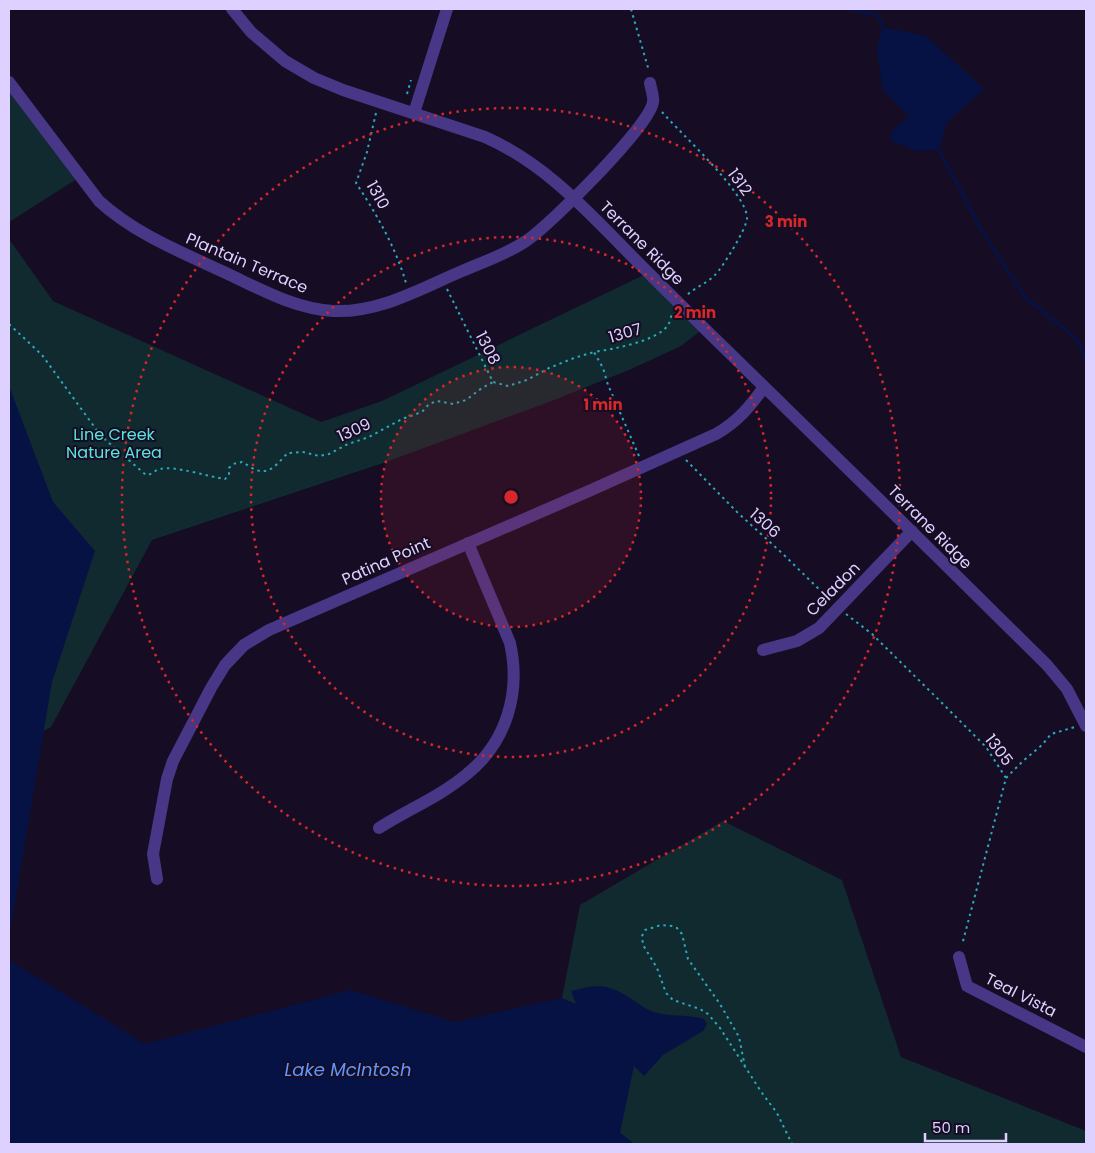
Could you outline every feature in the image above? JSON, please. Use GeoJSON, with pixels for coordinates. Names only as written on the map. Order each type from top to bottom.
{"type":"FeatureCollection","features":[{"type":"Feature","properties":{"kind":"street","name":"Terrane Ridge"},"geometry":{"type":"LineString","coordinates":[[232,9],[251,32],[285,61],[314,78],[485,137],[506,146],[538,167],[574,198],[1058,677],[1071,696],[1086,725]]}},
{"type":"Feature","properties":{"kind":"street"},"geometry":{"type":"LineString","coordinates":[[414,113],[447,9]]}},
{"type":"Feature","properties":{"kind":"street","name":"Plantain Terrace"},"geometry":{"type":"LineString","coordinates":[[9,82],[99,201],[116,217],[134,229],[269,293],[316,309],[332,311],[364,310],[409,295],[510,251],[528,240],[552,221],[638,129],[653,103]]}},
{"type":"Feature","properties":{"kind":"street"},"geometry":{"type":"LineString","coordinates":[[650,83],[653,103]]}},
{"type":"Feature","properties":{"kind":"street","name":"Patina Point"},"geometry":{"type":"LineString","coordinates":[[157,879],[154,854],[167,779],[173,761],[224,665],[244,645],[269,630],[643,468],[716,434],[732,424],[751,406],[764,387]]}},
{"type":"Feature","properties":{"kind":"street","name":"Celadon"},"geometry":{"type":"LineString","coordinates":[[763,650],[797,641],[819,628],[912,532]]}},
{"type":"Feature","properties":{"kind":"street"},"geometry":{"type":"LineString","coordinates":[[379,828],[466,776],[489,752],[501,734],[513,698],[513,659],[510,643],[468,543]]}},
{"type":"Feature","properties":{"kind":"street","name":"Teal Vista"},"geometry":{"type":"LineString","coordinates":[[959,957],[967,986],[1086,1047]]}},
{"type":"Feature","properties":{"kind":"path"},"geometry":{"type":"LineString","coordinates":[[630,9],[648,66],[650,83]]}},
{"type":"Feature","properties":{"kind":"path","name":"1310"},"geometry":{"type":"LineString","coordinates":[[379,102],[368,152],[356,183],[380,222],[402,271],[409,295]]}},
{"type":"Feature","properties":{"kind":"path","name":"1312"},"geometry":{"type":"LineString","coordinates":[[653,103],[730,186],[743,205],[747,219],[723,266],[714,276],[678,302]]}},
{"type":"Feature","properties":{"kind":"path","name":"1308"},"geometry":{"type":"LineString","coordinates":[[442,280],[493,382],[508,386],[527,380],[549,368],[574,358],[594,352]]}},
{"type":"Feature","properties":{"kind":"path","name":"1307"},"geometry":{"type":"LineString","coordinates":[[643,468],[608,386],[603,368],[594,352],[628,345],[662,332],[669,324],[673,309],[678,302]]}},
{"type":"Feature","properties":{"kind":"path","name":"1309"},"geometry":{"type":"LineString","coordinates":[[9,324],[42,354],[101,436],[139,471],[146,475],[151,475],[160,469],[177,469],[225,479],[229,475],[229,468],[233,464],[242,462],[259,472],[266,471],[275,466],[288,452],[304,452],[319,456],[329,454],[348,444],[369,437],[402,419],[422,412],[429,404],[437,401],[453,404],[466,400],[493,382]]}},
{"type":"Feature","properties":{"kind":"path","name":"1306"},"geometry":{"type":"LineString","coordinates":[[680,451],[684,458],[736,512],[839,608]]}},
{"type":"Feature","properties":{"kind":"path","name":"1305"},"geometry":{"type":"LineString","coordinates":[[839,608],[872,634],[986,747],[1006,778],[959,957]]}},
{"type":"Feature","properties":{"kind":"path"},"geometry":{"type":"LineString","coordinates":[[1006,778],[1022,761],[1042,745],[1051,734],[1086,725]]}},
{"type":"Feature","properties":{"kind":"path"},"geometry":{"type":"LineString","coordinates":[[745,1067],[739,1037],[720,1004],[688,959],[682,934],[677,928],[672,926],[661,926],[645,930],[642,936],[643,945],[657,968],[666,993],[673,1000],[700,1009],[708,1014],[732,1045],[745,1067],[762,1093],[777,1113],[792,1144]]}},
{"type":"Feature","properties":{"kind":"green space"},"geometry":{"type":"Polygon","coordinates":[[[9,82],[80,177],[9,222],[9,82]]]}},
{"type":"Feature","properties":{"kind":"green space","name":"Line Creek Nature Area"},"geometry":{"type":"Polygon","coordinates":[[[9,239],[53,301],[321,422],[382,401],[648,273],[704,328],[681,346],[629,370],[549,402],[386,462],[152,540],[51,727],[9,748],[9,239]]]}},
{"type":"Feature","properties":{"kind":"green space"},"geometry":{"type":"Polygon","coordinates":[[[723,821],[842,880],[901,1057],[1086,1131],[1086,1144],[634,1144],[620,1133],[562,998],[580,905],[723,821]]]}},
{"type":"Feature","properties":{"kind":"water"},"geometry":{"type":"Polygon","coordinates":[[[882,27],[926,36],[984,89],[947,122],[939,150],[917,151],[889,140],[893,129],[909,117],[883,90],[877,51],[882,27]]]}},
{"type":"Feature","properties":{"kind":"water"},"geometry":{"type":"Polygon","coordinates":[[[9,386],[53,502],[95,551],[52,682],[9,938],[9,386]]]}},
{"type":"Feature","properties":{"kind":"water","name":"Lake McIntosh"},"geometry":{"type":"Polygon","coordinates":[[[9,960],[145,1044],[351,990],[454,1022],[562,998],[576,1004],[571,991],[603,986],[617,990],[651,1011],[660,1014],[698,1017],[704,1019],[707,1024],[703,1031],[663,1055],[644,1076],[634,1066],[620,1133],[634,1144],[9,1144],[9,960]]]}},
{"type":"Feature","properties":{"kind":"waterway"},"geometry":{"type":"LineString","coordinates":[[851,9],[878,16],[884,29]]}},
{"type":"Feature","properties":{"kind":"waterway"},"geometry":{"type":"LineString","coordinates":[[938,148],[981,229],[1024,296],[1078,340],[1086,360]]}}]}
